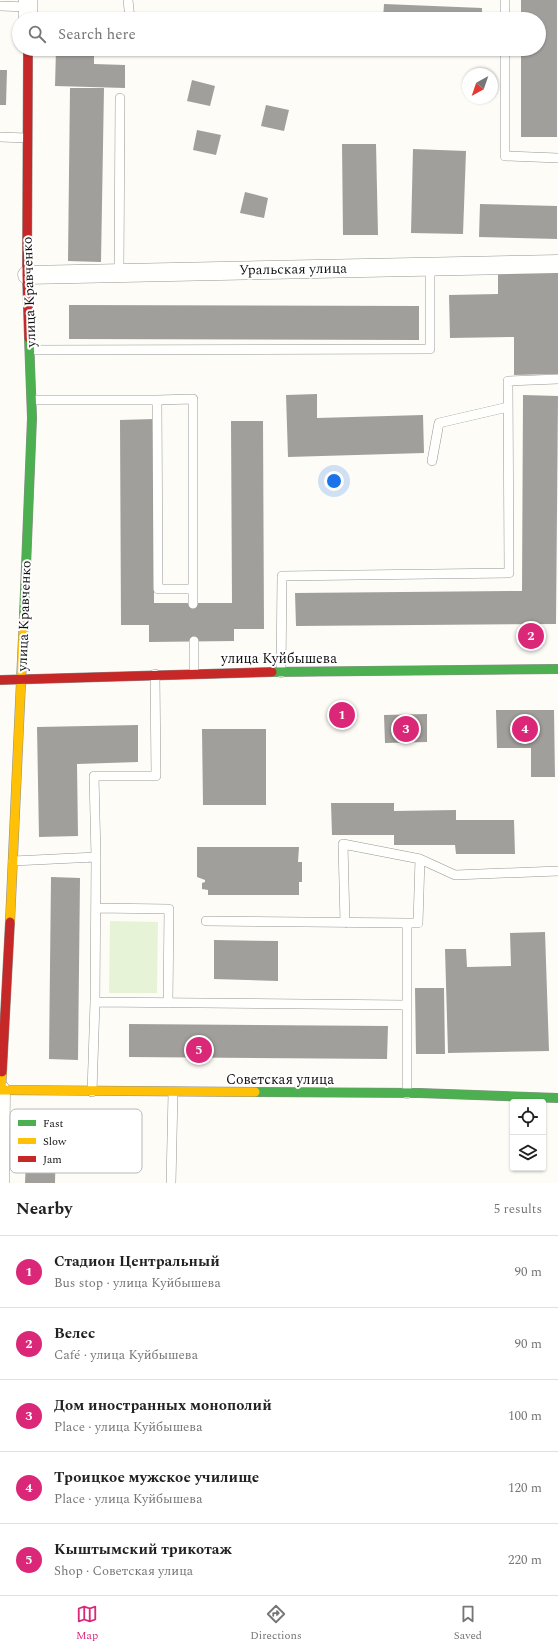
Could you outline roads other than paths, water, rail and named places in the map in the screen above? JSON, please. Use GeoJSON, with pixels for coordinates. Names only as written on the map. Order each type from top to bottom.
{"type":"FeatureCollection","features":[{"type":"Feature","properties":{"kind":"street","name":"улица Кравченко"},"geometry":{"type":"LineString","coordinates":[[0,1183],[1,1080],[22,680],[32,400],[27,275],[28,56]]}},
{"type":"Feature","properties":{"kind":"street","name":"Уральская улица"},"geometry":{"type":"LineString","coordinates":[[27,275],[558,264]]}},
{"type":"Feature","properties":{"kind":"street","name":"улица Куйбышева"},"geometry":{"type":"LineString","coordinates":[[0,680],[194,673],[558,669]]}},
{"type":"Feature","properties":{"kind":"street","name":"Советская улица"},"geometry":{"type":"LineString","coordinates":[[1,1080],[92,1093],[407,1094],[558,1098]]}},
{"type":"Feature","properties":{"kind":"lane"},"geometry":{"type":"LineString","coordinates":[[128,0],[129,12]]}},
{"type":"Feature","properties":{"kind":"lane"},"geometry":{"type":"LineString","coordinates":[[505,0],[505,12]]}},
{"type":"Feature","properties":{"kind":"lane"},"geometry":{"type":"LineString","coordinates":[[0,6],[28,9]]}},
{"type":"Feature","properties":{"kind":"lane"},"geometry":{"type":"LineString","coordinates":[[505,56],[505,156],[558,158]]}},
{"type":"Feature","properties":{"kind":"lane"},"geometry":{"type":"LineString","coordinates":[[118,273],[120,98]]}},
{"type":"Feature","properties":{"kind":"lane"},"geometry":{"type":"LineString","coordinates":[[0,137],[27,138]]}},
{"type":"Feature","properties":{"kind":"lane"},"geometry":{"type":"LineString","coordinates":[[30,350],[430,349],[430,266]]}},
{"type":"Feature","properties":{"kind":"lane"},"geometry":{"type":"LineString","coordinates":[[281,673],[282,576],[509,573],[508,381],[558,379]]}},
{"type":"Feature","properties":{"kind":"lane"},"geometry":{"type":"LineString","coordinates":[[32,400],[193,399],[193,604]]}},
{"type":"Feature","properties":{"kind":"lane"},"geometry":{"type":"LineString","coordinates":[[158,400],[158,589],[193,589]]}},
{"type":"Feature","properties":{"kind":"lane"},"geometry":{"type":"LineString","coordinates":[[432,461],[439,423],[508,407]]}},
{"type":"Feature","properties":{"kind":"lane"},"geometry":{"type":"LineString","coordinates":[[194,641],[194,673]]}},
{"type":"Feature","properties":{"kind":"lane"},"geometry":{"type":"LineString","coordinates":[[92,1093],[96,908],[94,776],[156,776],[156,674]]}},
{"type":"Feature","properties":{"kind":"lane"},"geometry":{"type":"LineString","coordinates":[[345,923],[343,844],[420,859],[456,875],[558,871]]}},
{"type":"Feature","properties":{"kind":"lane"},"geometry":{"type":"LineString","coordinates":[[13,861],[96,857]]}},
{"type":"Feature","properties":{"kind":"lane"},"geometry":{"type":"LineString","coordinates":[[206,921],[418,923],[420,859]]}},
{"type":"Feature","properties":{"kind":"lane"},"geometry":{"type":"LineString","coordinates":[[96,908],[169,909],[168,1003]]}},
{"type":"Feature","properties":{"kind":"lane"},"geometry":{"type":"LineString","coordinates":[[407,923],[407,1094]]}},
{"type":"Feature","properties":{"kind":"lane"},"geometry":{"type":"LineString","coordinates":[[95,1002],[406,1005]]}},
{"type":"Feature","properties":{"kind":"lane"},"geometry":{"type":"LineString","coordinates":[[171,1183],[173,1093]]}},
{"type":"Feature","properties":{"kind":"place","name":"Велес"},"geometry":{"type":"Point","coordinates":[531,636]}},
{"type":"Feature","properties":{"kind":"place","name":"Стадион Центральный"},"geometry":{"type":"Point","coordinates":[342,715]}},
{"type":"Feature","properties":{"kind":"place","name":"Дом иностранных монополий"},"geometry":{"type":"Point","coordinates":[406,729]}},
{"type":"Feature","properties":{"kind":"place","name":"Троицкое мужское училище"},"geometry":{"type":"Point","coordinates":[525,729]}},
{"type":"Feature","properties":{"kind":"place","name":"Кыштымский трикотаж"},"geometry":{"type":"Point","coordinates":[199,1050]}}]}
